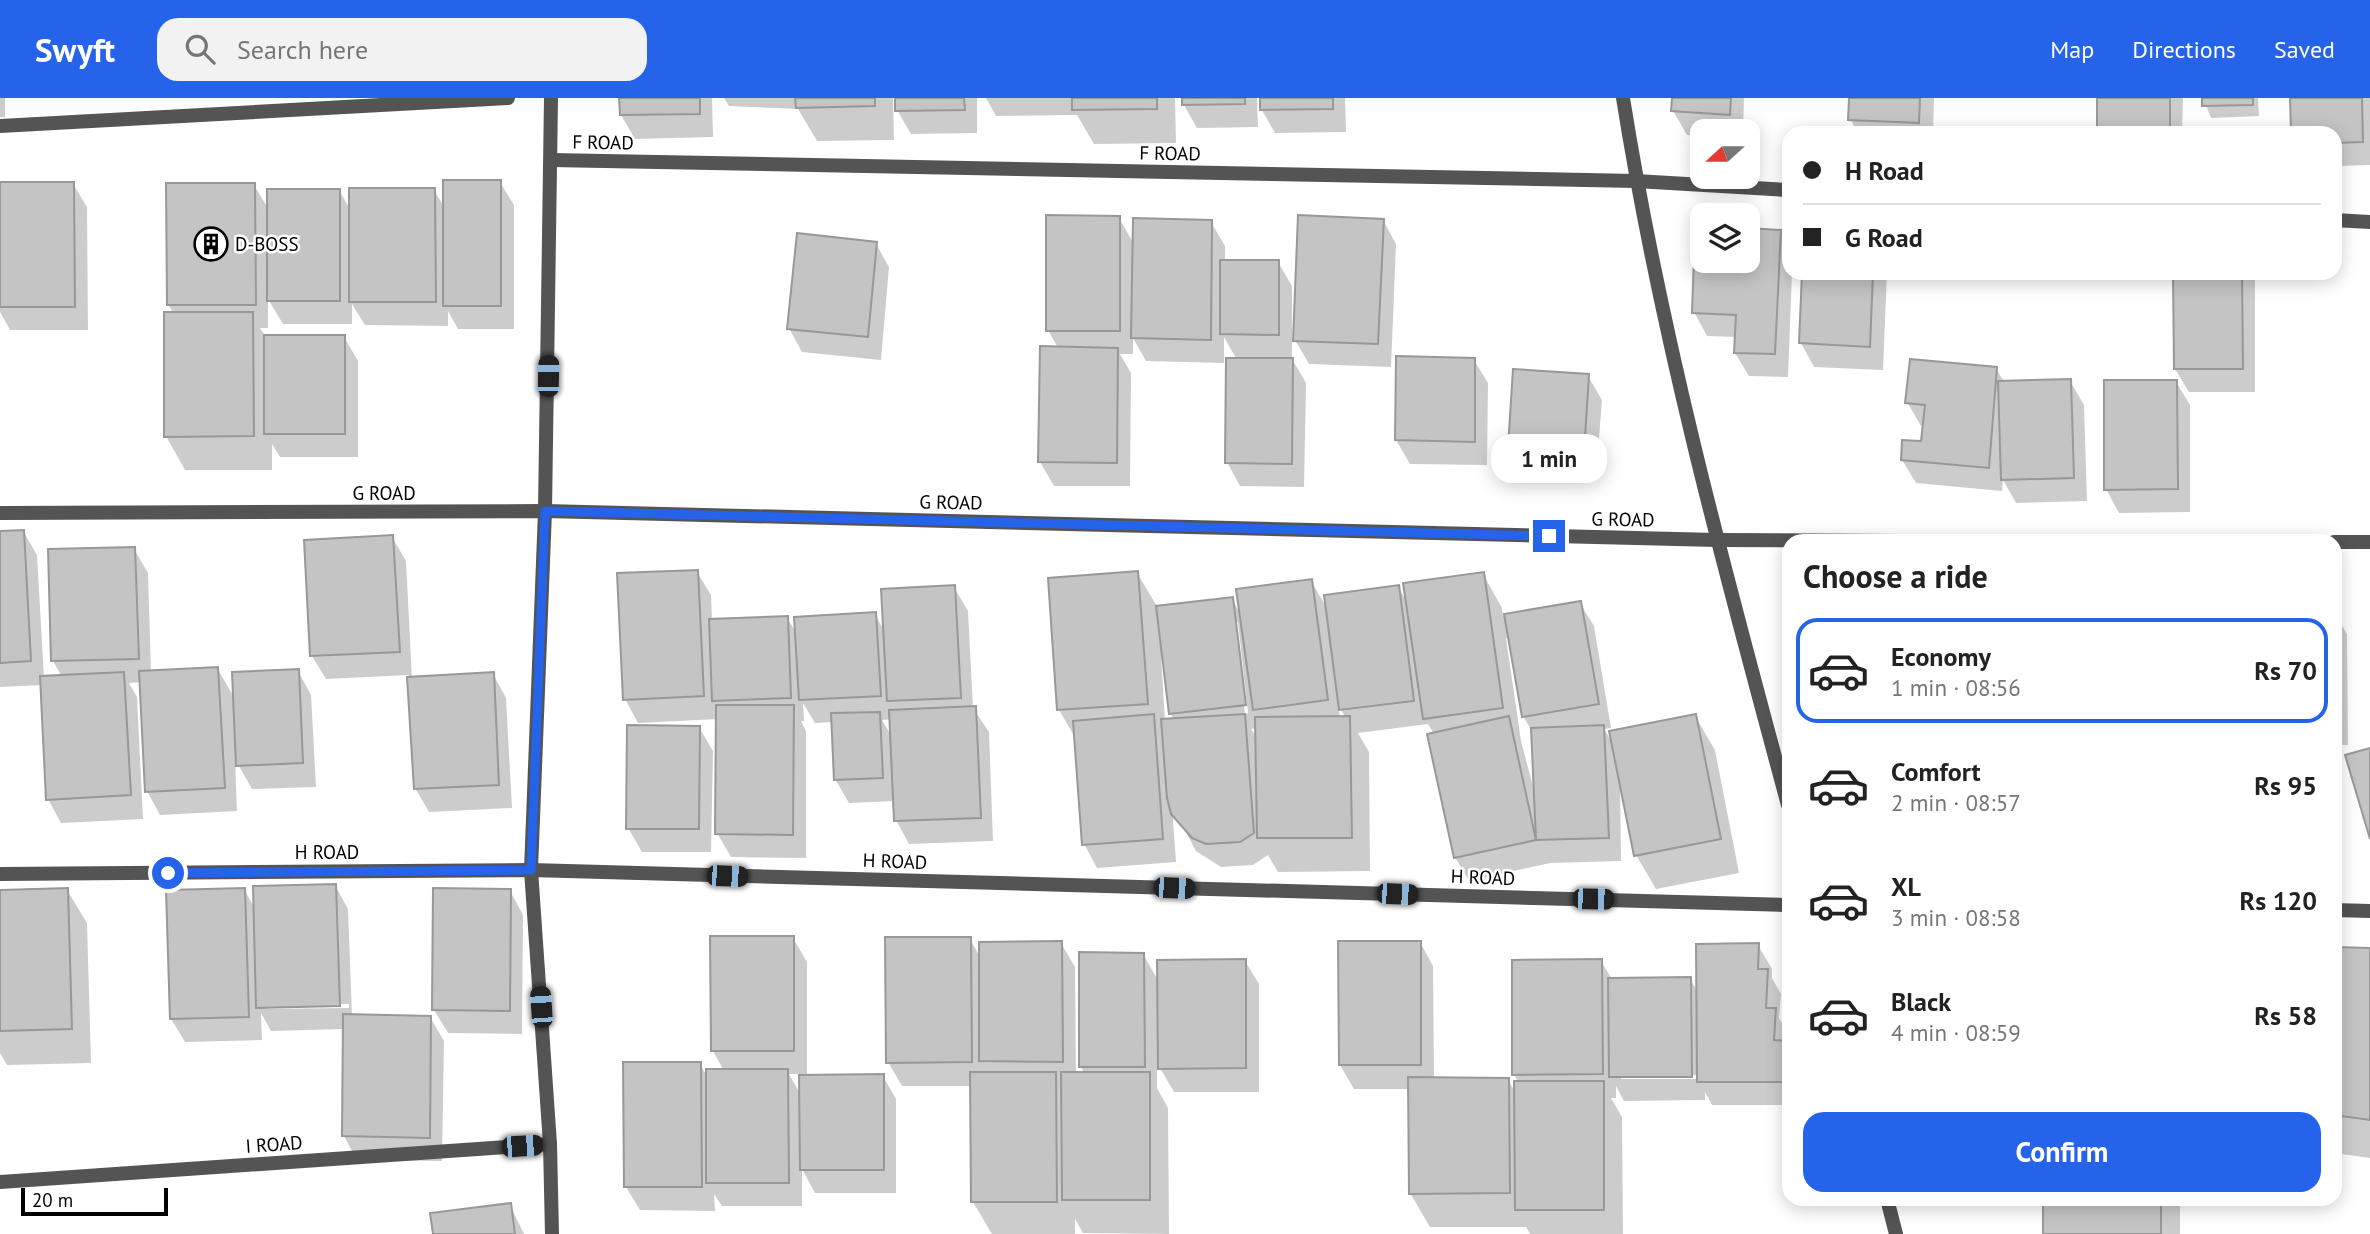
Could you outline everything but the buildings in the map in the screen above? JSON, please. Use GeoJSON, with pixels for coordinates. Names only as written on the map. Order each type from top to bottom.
{"type":"FeatureCollection","features":[{"type":"Feature","properties":{"kind":"street"},"geometry":{"type":"LineString","coordinates":[[0,126],[508,98]]}},
{"type":"Feature","properties":{"kind":"street"},"geometry":{"type":"LineString","coordinates":[[551,98],[545,511],[531,870],[550,1144],[552,1234]]}},
{"type":"Feature","properties":{"kind":"street"},"geometry":{"type":"LineString","coordinates":[[1623,98],[1636,181],[1717,540],[1782,783]]}},
{"type":"Feature","properties":{"kind":"street","name":"F ROAD"},"geometry":{"type":"LineString","coordinates":[[551,160],[1636,181],[1782,190]]}},
{"type":"Feature","properties":{"kind":"street"},"geometry":{"type":"LineString","coordinates":[[2342,220],[2370,222]]}},
{"type":"Feature","properties":{"kind":"street","name":"G ROAD"},"geometry":{"type":"LineString","coordinates":[[0,513],[545,511],[1782,540]]}},
{"type":"Feature","properties":{"kind":"street"},"geometry":{"type":"LineString","coordinates":[[2342,542],[2370,542]]}},
{"type":"Feature","properties":{"kind":"street","name":"H ROAD"},"geometry":{"type":"LineString","coordinates":[[0,874],[531,870],[1782,905]]}},
{"type":"Feature","properties":{"kind":"street"},"geometry":{"type":"LineString","coordinates":[[2342,910],[2370,911]]}},
{"type":"Feature","properties":{"kind":"street","name":"I ROAD"},"geometry":{"type":"LineString","coordinates":[[0,1182],[550,1144]]}},
{"type":"Feature","properties":{"kind":"street"},"geometry":{"type":"LineString","coordinates":[[1889,1206],[1896,1234]]}},
{"type":"Feature","properties":{"kind":"place","name":"D-BOSS"},"geometry":{"type":"Point","coordinates":[211,244]}},
{"type":"Feature","properties":{"kind":"route"},"geometry":{"type":"LineString","coordinates":[[168,873],[531,870],[545,511],[1549,536]]}}]}
